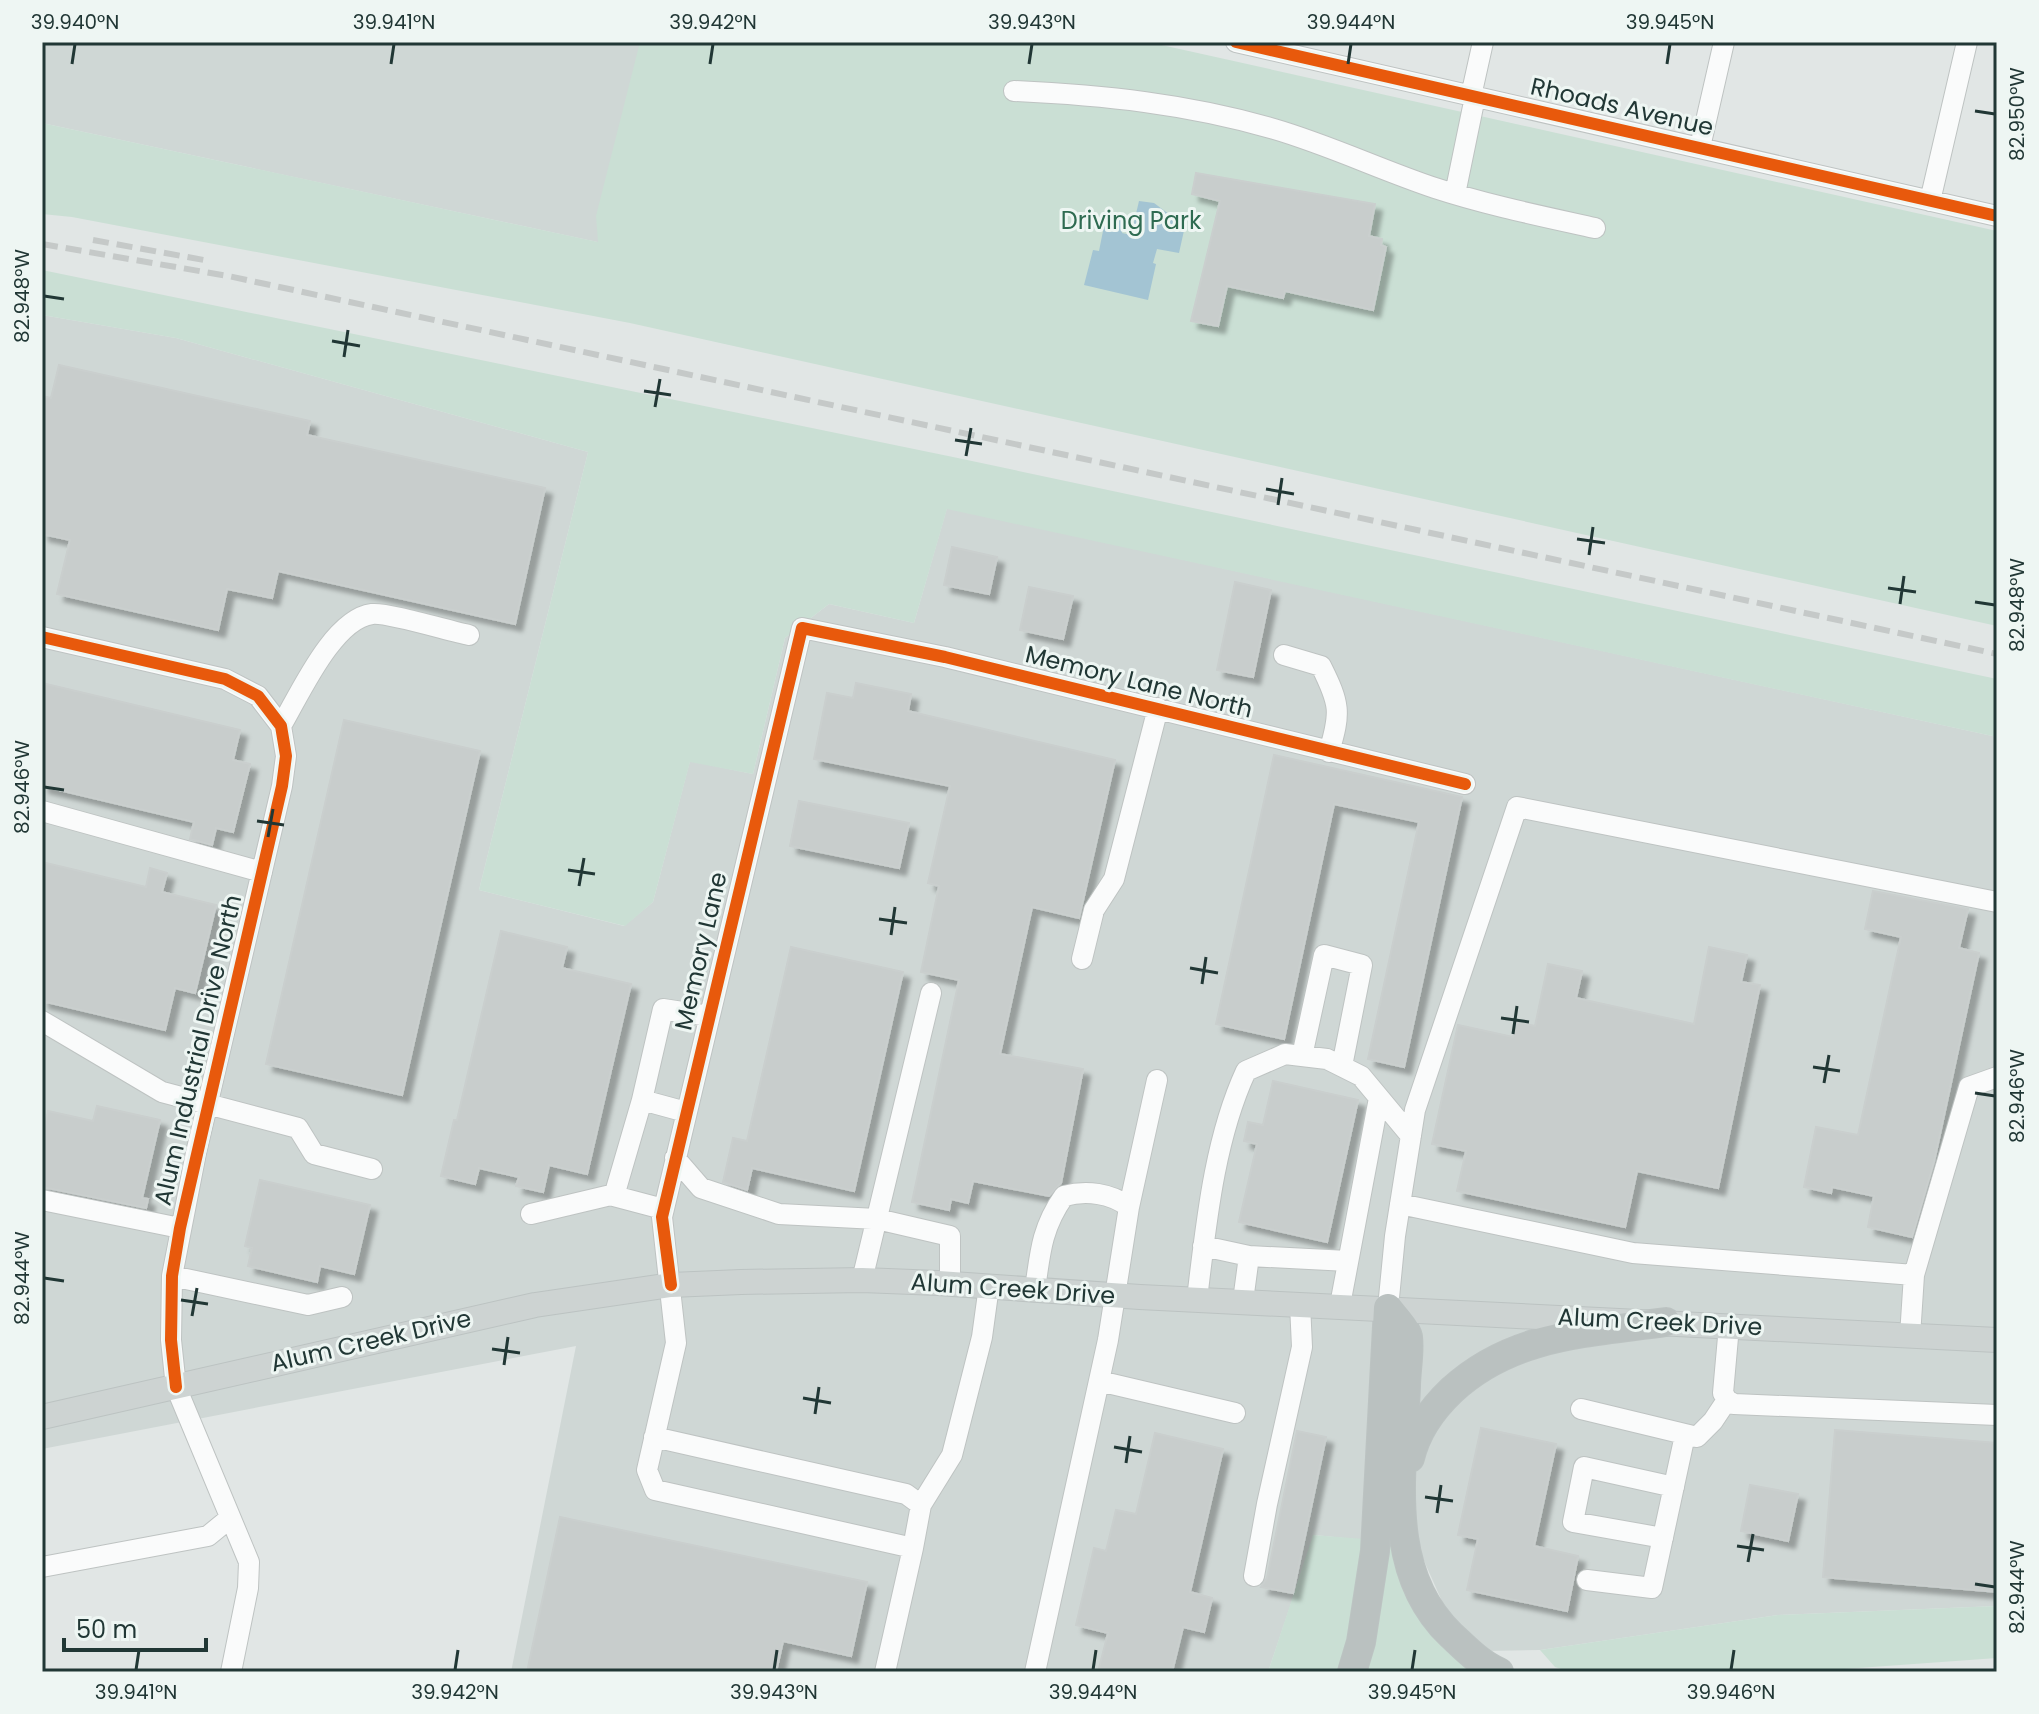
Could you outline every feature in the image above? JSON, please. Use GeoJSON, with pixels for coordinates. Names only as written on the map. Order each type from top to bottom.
{"type":"FeatureCollection","features":[{"type":"Feature","properties":{"kind":"highway"},"geometry":{"type":"LineString","coordinates":[[1388,1308],[1408,1335],[1402,1531],[1416,1587],[1429,1610],[1447,1630],[1469,1652],[1499,1672]]}},
{"type":"Feature","properties":{"kind":"highway"},"geometry":{"type":"LineString","coordinates":[[1352,1672],[1367,1613],[1375,1551],[1388,1308]]}},
{"type":"Feature","properties":{"kind":"highway"},"geometry":{"type":"LineString","coordinates":[[1402,1502],[1413,1448],[1425,1423],[1467,1376],[1494,1358],[1521,1347],[1567,1336],[1666,1322]]}},
{"type":"Feature","properties":{"kind":"main road","name":"Alum Creek Drive"},"geometry":{"type":"LineString","coordinates":[[42,1417],[519,1308],[671,1285],[862,1280],[1997,1340]]}},
{"type":"Feature","properties":{"kind":"street","name":"Rhoads Avenue"},"geometry":{"type":"LineString","coordinates":[[1239,42],[1997,216]]}},
{"type":"Feature","properties":{"kind":"street"},"geometry":{"type":"LineString","coordinates":[[1455,194],[1483,42]]}},
{"type":"Feature","properties":{"kind":"street"},"geometry":{"type":"LineString","coordinates":[[1700,147],[1724,42]]}},
{"type":"Feature","properties":{"kind":"street"},"geometry":{"type":"LineString","coordinates":[[1930,201],[1967,42]]}},
{"type":"Feature","properties":{"kind":"street"},"geometry":{"type":"LineString","coordinates":[[1014,91],[1077,94],[1192,109],[1274,129],[1492,205],[1595,228]]}},
{"type":"Feature","properties":{"kind":"street"},"geometry":{"type":"LineString","coordinates":[[42,637],[225,679],[258,696],[281,726],[332,642],[355,619],[374,613],[469,635]]}},
{"type":"Feature","properties":{"kind":"street","name":"Memory Lane North"},"geometry":{"type":"LineString","coordinates":[[802,628],[945,657],[1465,784]]}},
{"type":"Feature","properties":{"kind":"street","name":"Memory Lane"},"geometry":{"type":"LineString","coordinates":[[802,628],[663,1209],[676,1343],[647,1470],[655,1490],[913,1548]]}},
{"type":"Feature","properties":{"kind":"street"},"geometry":{"type":"LineString","coordinates":[[1284,655],[1321,666],[1335,694],[1337,725],[1329,752]]}},
{"type":"Feature","properties":{"kind":"street"},"geometry":{"type":"LineString","coordinates":[[1082,959],[1094,910],[1114,879],[1158,708]]}},
{"type":"Feature","properties":{"kind":"street","name":"Alum Industrial Drive North"},"geometry":{"type":"LineString","coordinates":[[231,1672],[248,1588],[249,1562],[176,1387],[171,1340],[172,1276],[180,1228],[282,786],[286,756],[281,726]]}},
{"type":"Feature","properties":{"kind":"street"},"geometry":{"type":"LineString","coordinates":[[1388,1308],[1415,1110],[1517,807],[1997,902]]}},
{"type":"Feature","properties":{"kind":"street"},"geometry":{"type":"LineString","coordinates":[[42,811],[262,872]]}},
{"type":"Feature","properties":{"kind":"street"},"geometry":{"type":"LineString","coordinates":[[1302,1056],[1324,955],[1362,965],[1342,1066]]}},
{"type":"Feature","properties":{"kind":"street"},"geometry":{"type":"LineString","coordinates":[[862,1280],[931,993]]}},
{"type":"Feature","properties":{"kind":"street"},"geometry":{"type":"LineString","coordinates":[[615,1194],[642,1100],[663,1009],[709,1016]]}},
{"type":"Feature","properties":{"kind":"street"},"geometry":{"type":"LineString","coordinates":[[42,1021],[162,1092],[298,1128],[314,1154],[372,1169]]}},
{"type":"Feature","properties":{"kind":"street"},"geometry":{"type":"LineString","coordinates":[[1197,1299],[1203,1246],[1232,1101],[1246,1071],[1285,1054],[1327,1059],[1361,1076],[1411,1136]]}},
{"type":"Feature","properties":{"kind":"street"},"geometry":{"type":"LineString","coordinates":[[1910,1336],[1914,1275],[1969,1087],[1997,1077]]}},
{"type":"Feature","properties":{"kind":"street"},"geometry":{"type":"LineString","coordinates":[[1035,1672],[1099,1381],[1129,1207],[1157,1080]]}},
{"type":"Feature","properties":{"kind":"street"},"geometry":{"type":"LineString","coordinates":[[1340,1305],[1379,1098]]}},
{"type":"Feature","properties":{"kind":"street"},"geometry":{"type":"LineString","coordinates":[[642,1100],[686,1112]]}},
{"type":"Feature","properties":{"kind":"street"},"geometry":{"type":"LineString","coordinates":[[675,1158],[701,1188],[779,1214],[877,1219],[950,1236],[950,1284]]}},
{"type":"Feature","properties":{"kind":"street"},"geometry":{"type":"LineString","coordinates":[[1035,1290],[1041,1243],[1048,1222],[1064,1196],[1095,1193],[1114,1198],[1129,1207]]}},
{"type":"Feature","properties":{"kind":"street"},"geometry":{"type":"LineString","coordinates":[[615,1194],[663,1209]]}},
{"type":"Feature","properties":{"kind":"street"},"geometry":{"type":"LineString","coordinates":[[531,1214],[615,1194]]}},
{"type":"Feature","properties":{"kind":"street"},"geometry":{"type":"LineString","coordinates":[[42,1200],[180,1228]]}},
{"type":"Feature","properties":{"kind":"street"},"geometry":{"type":"LineString","coordinates":[[1400,1204],[1633,1253],[1914,1275]]}},
{"type":"Feature","properties":{"kind":"street"},"geometry":{"type":"LineString","coordinates":[[1203,1246],[1249,1256],[1348,1261]]}},
{"type":"Feature","properties":{"kind":"street"},"geometry":{"type":"LineString","coordinates":[[1243,1301],[1249,1256]]}},
{"type":"Feature","properties":{"kind":"street"},"geometry":{"type":"LineString","coordinates":[[172,1276],[308,1305],[342,1297]]}},
{"type":"Feature","properties":{"kind":"street"},"geometry":{"type":"LineString","coordinates":[[885,1672],[921,1505],[952,1455],[982,1337],[989,1286]]}},
{"type":"Feature","properties":{"kind":"street"},"geometry":{"type":"LineString","coordinates":[[1254,1576],[1302,1347],[1300,1304]]}},
{"type":"Feature","properties":{"kind":"street"},"geometry":{"type":"LineString","coordinates":[[1581,1409],[1697,1437],[1727,1400],[1723,1385],[1729,1326]]}},
{"type":"Feature","properties":{"kind":"street"},"geometry":{"type":"LineString","coordinates":[[1099,1381],[1235,1413]]}},
{"type":"Feature","properties":{"kind":"street"},"geometry":{"type":"LineString","coordinates":[[1727,1400],[1742,1405],[1997,1415]]}},
{"type":"Feature","properties":{"kind":"street"},"geometry":{"type":"LineString","coordinates":[[1587,1580],[1652,1588],[1685,1435]]}},
{"type":"Feature","properties":{"kind":"street"},"geometry":{"type":"LineString","coordinates":[[654,1437],[906,1494],[921,1505]]}},
{"type":"Feature","properties":{"kind":"street"},"geometry":{"type":"LineString","coordinates":[[1663,1538],[1573,1522],[1584,1467],[1674,1487]]}},
{"type":"Feature","properties":{"kind":"street"},"geometry":{"type":"LineString","coordinates":[[42,1567],[208,1536],[230,1518]]}},
{"type":"Feature","properties":{"kind":"shaded area"},"geometry":{"type":"Polygon","coordinates":[[[42,42],[661,42],[616,246],[42,123],[42,42]]]}},
{"type":"Feature","properties":{"kind":"shaded area"},"geometry":{"type":"Polygon","coordinates":[[[42,315],[176,338],[588,452],[479,890],[624,926],[653,902],[690,761],[753,774],[785,638],[829,604],[914,623],[947,508],[1997,737],[1997,1606],[1778,1615],[1540,1650],[1484,1651],[1449,1617],[1417,1545],[1314,1535],[1268,1672],[511,1672],[576,1346],[42,1449],[42,315]]]}},
{"type":"Feature","properties":{"kind":"green space","name":"Driving Park"},"geometry":{"type":"Polygon","coordinates":[[[640,42],[1148,42],[1997,231],[1997,626],[630,323],[72,217],[42,214],[42,123],[598,242],[596,216],[640,42]]]}},
{"type":"Feature","properties":{"kind":"green space"},"geometry":{"type":"Polygon","coordinates":[[[42,270],[953,457],[1997,679],[1997,737],[947,509],[914,623],[829,604],[785,638],[753,774],[690,762],[653,902],[625,926],[479,890],[588,452],[176,338],[42,315],[42,270]]]}},
{"type":"Feature","properties":{"kind":"green space"},"geometry":{"type":"Polygon","coordinates":[[[1313,1535],[1364,1539],[1343,1672],[1268,1672],[1313,1535]]]}},
{"type":"Feature","properties":{"kind":"green space"},"geometry":{"type":"Polygon","coordinates":[[[1388,1542],[1394,1542],[1480,1672],[1366,1672],[1378,1627],[1388,1542]]]}},
{"type":"Feature","properties":{"kind":"green space"},"geometry":{"type":"Polygon","coordinates":[[[1997,1606],[1997,1658],[1803,1672],[1570,1672],[1555,1667],[1540,1650],[1778,1615],[1997,1606]]]}},
{"type":"Feature","properties":{"kind":"water"},"geometry":{"type":"Polygon","coordinates":[[[1139,201],[1154,203],[1185,226],[1179,253],[1157,249],[1148,300],[1084,285],[1093,250],[1099,251],[1107,211],[1126,215],[1122,233],[1131,235],[1139,201]]]}},
{"type":"Feature","properties":{"kind":"building"},"geometry":{"type":"Polygon","coordinates":[[[1196,173],[1375,204],[1369,236],[1382,239],[1381,245],[1386,247],[1373,310],[1285,291],[1283,298],[1227,286],[1218,326],[1191,321],[1220,201],[1192,194],[1196,173]]]}},
{"type":"Feature","properties":{"kind":"building"},"geometry":{"type":"Polygon","coordinates":[[[59,365],[310,421],[307,435],[545,488],[515,624],[278,571],[272,598],[227,589],[218,630],[57,594],[70,540],[42,534],[42,396],[51,398],[59,365]]]}},
{"type":"Feature","properties":{"kind":"building"},"geometry":{"type":"Polygon","coordinates":[[[952,547],[997,557],[989,594],[944,585],[952,547]]]}},
{"type":"Feature","properties":{"kind":"building"},"geometry":{"type":"Polygon","coordinates":[[[1235,582],[1271,590],[1253,677],[1217,670],[1235,582]]]}},
{"type":"Feature","properties":{"kind":"building"},"geometry":{"type":"Polygon","coordinates":[[[1029,587],[1073,596],[1063,639],[1020,630],[1029,587]]]}},
{"type":"Feature","properties":{"kind":"building"},"geometry":{"type":"Polygon","coordinates":[[[42,683],[240,730],[233,760],[250,764],[233,832],[216,828],[212,845],[190,839],[194,822],[42,786],[42,683]]]}},
{"type":"Feature","properties":{"kind":"building"},"geometry":{"type":"Polygon","coordinates":[[[856,683],[911,694],[908,711],[1115,760],[1079,918],[1032,907],[1000,1054],[1083,1069],[1061,1183],[1049,1196],[973,1181],[968,1203],[951,1199],[949,1210],[912,1202],[959,980],[921,972],[939,886],[928,883],[950,786],[814,759],[827,693],[853,698],[856,683]]]}},
{"type":"Feature","properties":{"kind":"building"},"geometry":{"type":"Polygon","coordinates":[[[344,720],[480,751],[402,1095],[266,1064],[344,720]]]}},
{"type":"Feature","properties":{"kind":"building"},"geometry":{"type":"Polygon","coordinates":[[[1274,755],[1462,797],[1404,1067],[1368,1059],[1419,822],[1334,804],[1284,1039],[1216,1024],[1274,755]]]}},
{"type":"Feature","properties":{"kind":"building"},"geometry":{"type":"Polygon","coordinates":[[[799,801],[909,823],[899,868],[790,846],[799,801]]]}},
{"type":"Feature","properties":{"kind":"building"},"geometry":{"type":"Polygon","coordinates":[[[42,862],[146,887],[150,868],[167,873],[162,892],[216,905],[195,993],[175,988],[165,1030],[42,1001],[42,862]]]}},
{"type":"Feature","properties":{"kind":"building"},"geometry":{"type":"Polygon","coordinates":[[[1873,891],[1968,909],[1959,948],[1979,953],[1934,1162],[1912,1237],[1868,1227],[1874,1196],[1832,1187],[1831,1193],[1804,1187],[1816,1127],[1858,1135],[1901,937],[1865,929],[1873,891]]]}},
{"type":"Feature","properties":{"kind":"building"},"geometry":{"type":"Polygon","coordinates":[[[501,931],[567,947],[562,968],[631,984],[587,1174],[549,1165],[543,1192],[516,1186],[519,1177],[479,1168],[475,1184],[441,1176],[501,931]]]}},
{"type":"Feature","properties":{"kind":"building"},"geometry":{"type":"Polygon","coordinates":[[[791,947],[903,972],[854,1191],[752,1168],[747,1190],[723,1182],[733,1138],[747,1141],[791,947]]]}},
{"type":"Feature","properties":{"kind":"building"},"geometry":{"type":"Polygon","coordinates":[[[1709,947],[1747,955],[1741,982],[1760,985],[1718,1188],[1637,1171],[1625,1227],[1457,1191],[1466,1151],[1432,1144],[1458,1025],[1513,1037],[1516,1022],[1535,1026],[1548,964],[1582,971],[1576,998],[1694,1024],[1709,947]]]}},
{"type":"Feature","properties":{"kind":"building"},"geometry":{"type":"Polygon","coordinates":[[[1273,1081],[1358,1100],[1327,1242],[1239,1222],[1257,1144],[1244,1141],[1248,1122],[1263,1125],[1273,1081]]]}},
{"type":"Feature","properties":{"kind":"building"},"geometry":{"type":"Polygon","coordinates":[[[97,1106],[160,1120],[142,1198],[148,1199],[146,1208],[42,1187],[42,1138],[48,1111],[93,1121],[97,1106]]]}},
{"type":"Feature","properties":{"kind":"building"},"geometry":{"type":"Polygon","coordinates":[[[260,1180],[370,1205],[354,1274],[320,1266],[317,1282],[248,1266],[252,1248],[245,1246],[260,1180]]]}},
{"type":"Feature","properties":{"kind":"building"},"geometry":{"type":"Polygon","coordinates":[[[1481,1428],[1556,1444],[1534,1546],[1578,1556],[1567,1611],[1467,1590],[1478,1539],[1458,1535],[1481,1428]]]}},
{"type":"Feature","properties":{"kind":"building"},"geometry":{"type":"Polygon","coordinates":[[[1835,1430],[1997,1443],[1997,1592],[1823,1577],[1835,1430]]]}},
{"type":"Feature","properties":{"kind":"building"},"geometry":{"type":"Polygon","coordinates":[[[1297,1431],[1326,1437],[1293,1593],[1261,1587],[1267,1578],[1297,1431]]]}},
{"type":"Feature","properties":{"kind":"building"},"geometry":{"type":"Polygon","coordinates":[[[1155,1433],[1223,1449],[1190,1592],[1212,1598],[1204,1632],[1183,1627],[1172,1672],[1098,1672],[1108,1633],[1076,1625],[1094,1548],[1106,1551],[1116,1510],[1136,1514],[1155,1433]]]}},
{"type":"Feature","properties":{"kind":"building"},"geometry":{"type":"Polygon","coordinates":[[[1750,1485],[1798,1494],[1788,1541],[1741,1531],[1750,1485]]]}},
{"type":"Feature","properties":{"kind":"building"},"geometry":{"type":"Polygon","coordinates":[[[560,1517],[867,1582],[851,1656],[783,1641],[776,1672],[527,1672],[560,1517]]]}},
{"type":"Feature","properties":{"kind":"railway"},"geometry":{"type":"LineString","coordinates":[[93,240],[204,260]]}},
{"type":"Feature","properties":{"kind":"railway"},"geometry":{"type":"LineString","coordinates":[[42,244],[228,276],[1997,654]]}},
{"type":"Feature","properties":{"kind":"cycle path"},"geometry":{"type":"LineString","coordinates":[[1236,42],[1997,216]]}},
{"type":"Feature","properties":{"kind":"cycle path"},"geometry":{"type":"LineString","coordinates":[[671,1285],[662,1217],[802,628],[945,657],[1465,784]]}},
{"type":"Feature","properties":{"kind":"cycle path"},"geometry":{"type":"LineString","coordinates":[[42,637],[225,679],[258,696],[281,726],[286,756],[282,786],[180,1228],[172,1276],[171,1340],[176,1387]]}}]}
